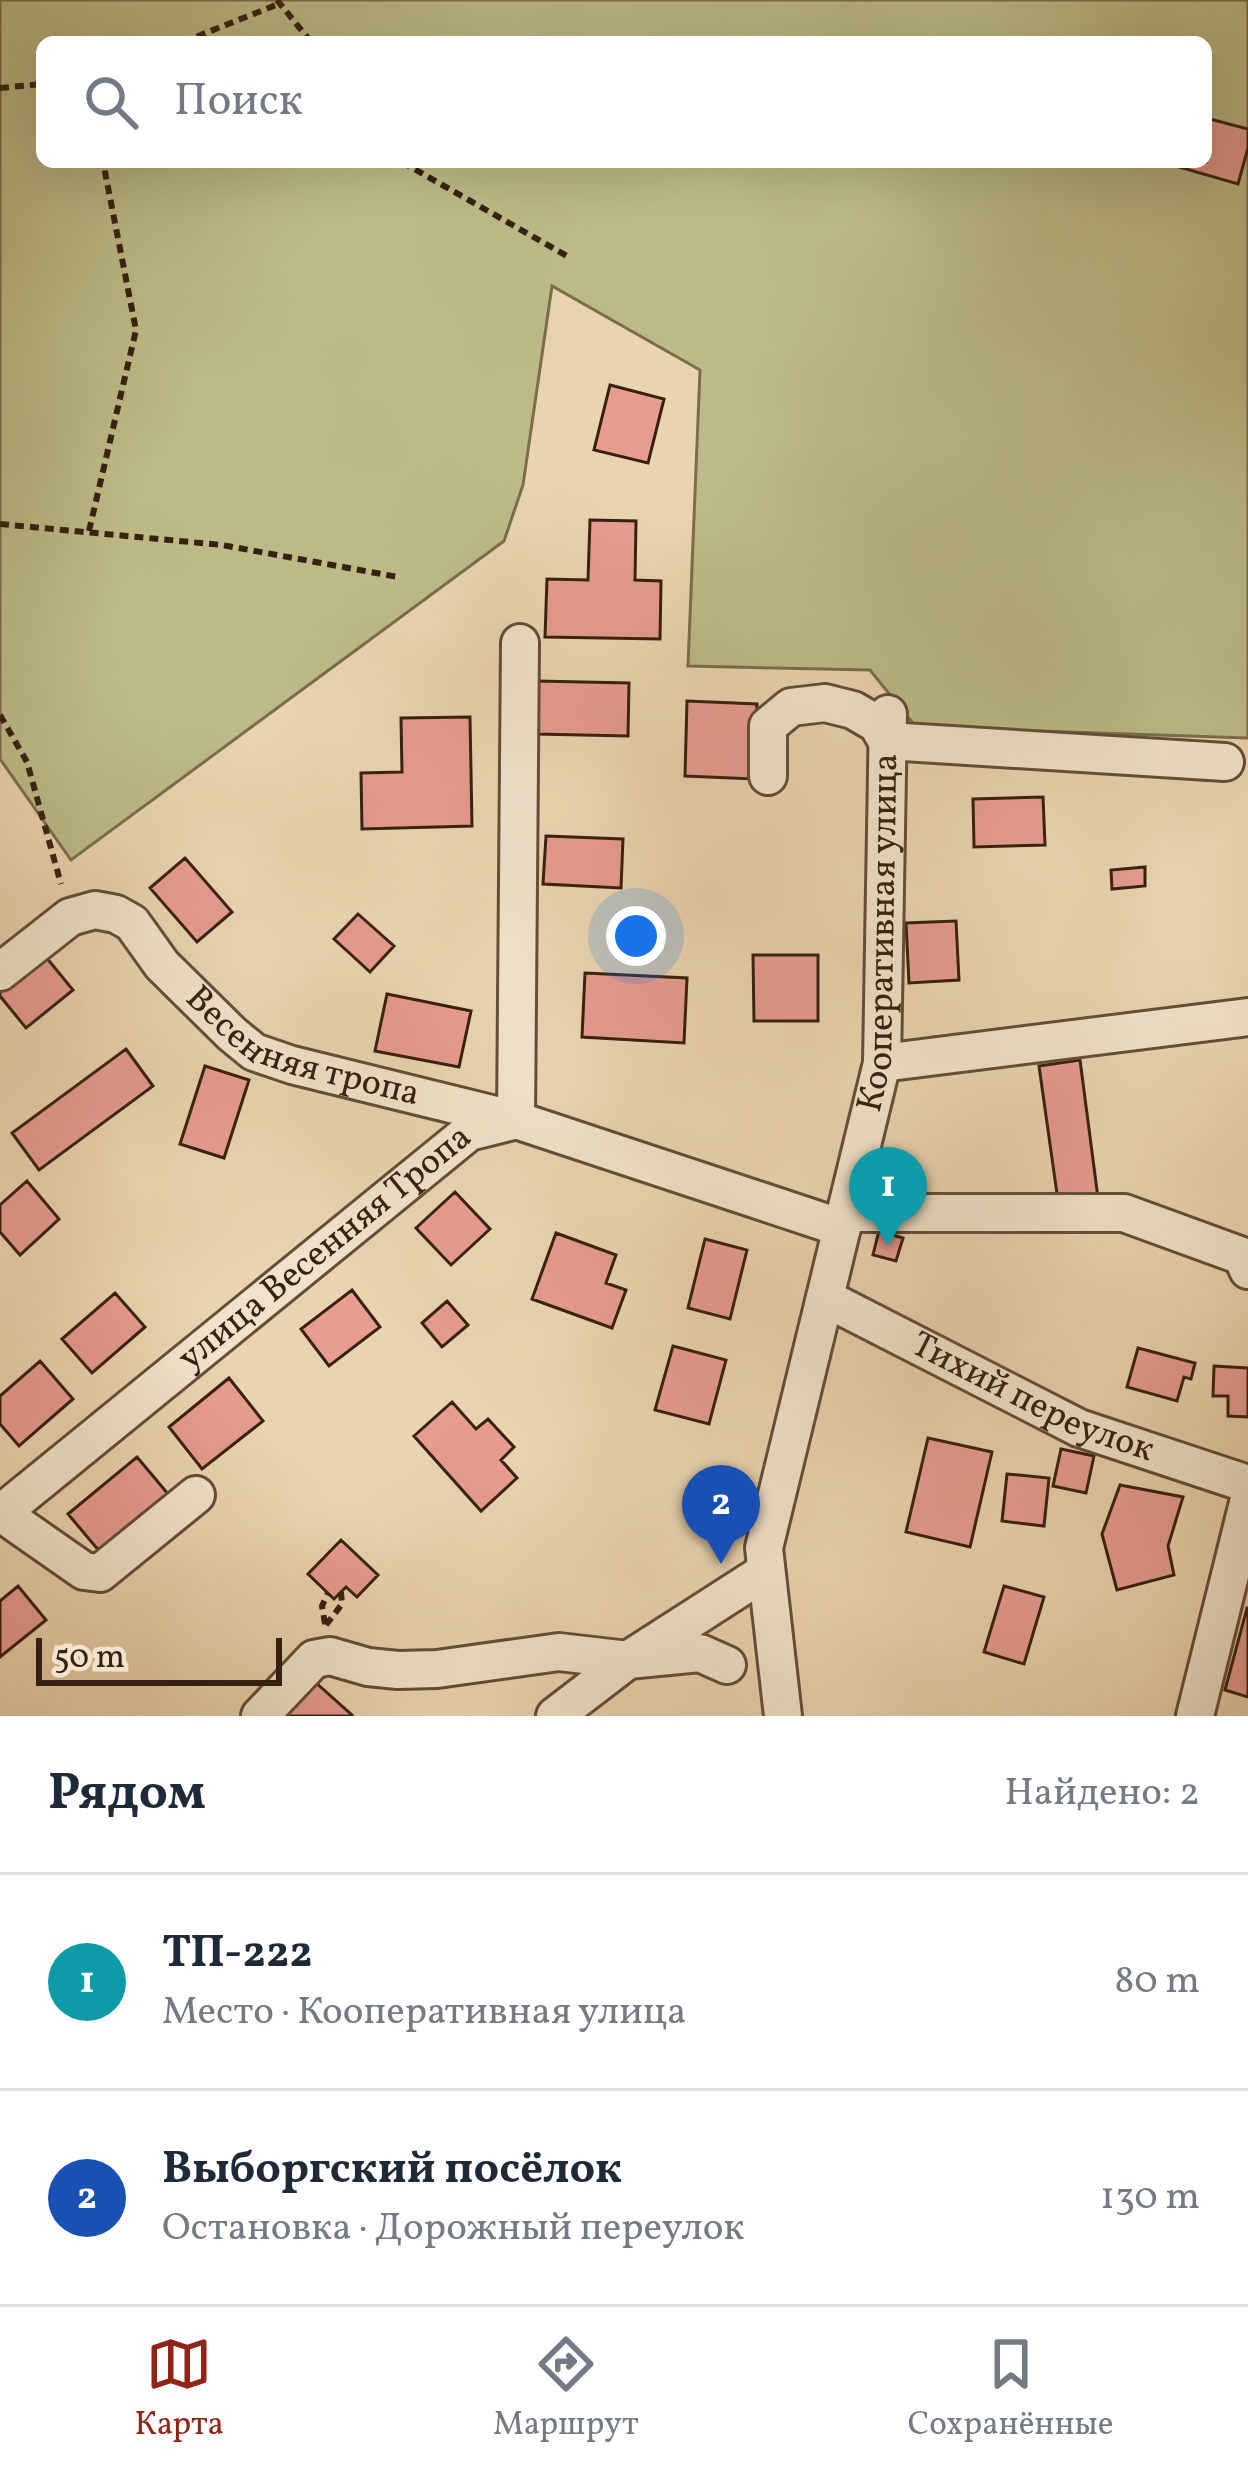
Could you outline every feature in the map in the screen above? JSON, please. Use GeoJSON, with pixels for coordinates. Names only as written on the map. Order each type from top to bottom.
{"type":"FeatureCollection","features":[{"type":"Feature","properties":{"kind":"street","name":"улица Весенняя Тропа"},"geometry":{"type":"LineString","coordinates":[[1,1513],[469,1132],[516,1120],[520,643]]}},
{"type":"Feature","properties":{"kind":"street"},"geometry":{"type":"LineString","coordinates":[[768,776],[768,726],[791,707],[825,703],[887,727],[1225,762]]}},
{"type":"Feature","properties":{"kind":"street","name":"Кооперативная улица"},"geometry":{"type":"LineString","coordinates":[[779,1716],[764,1548],[882,1063],[887,727]]}},
{"type":"Feature","properties":{"kind":"street","name":"Весенняя тропа"},"geometry":{"type":"LineString","coordinates":[[70,917],[95,910],[132,923],[162,964],[232,1034],[254,1052],[292,1065],[516,1120],[844,1221],[1124,1214],[1242,1256],[1248,1270]]}},
{"type":"Feature","properties":{"kind":"street"},"geometry":{"type":"LineString","coordinates":[[0,972],[70,917]]}},
{"type":"Feature","properties":{"kind":"street"},"geometry":{"type":"LineString","coordinates":[[882,1063],[1248,1017]]}},
{"type":"Feature","properties":{"kind":"street","name":"Тихий переулок"},"geometry":{"type":"LineString","coordinates":[[825,1298],[1079,1428],[1248,1484]]}},
{"type":"Feature","properties":{"kind":"street"},"geometry":{"type":"LineString","coordinates":[[1,1513],[84,1571],[100,1573],[196,1495]]}},
{"type":"Feature","properties":{"kind":"street"},"geometry":{"type":"LineString","coordinates":[[1195,1716],[1248,1503]]}},
{"type":"Feature","properties":{"kind":"street"},"geometry":{"type":"LineString","coordinates":[[555,1716],[628,1660],[765,1572]]}},
{"type":"Feature","properties":{"kind":"street"},"geometry":{"type":"LineString","coordinates":[[716,1601],[759,1604],[772,1628]]}},
{"type":"Feature","properties":{"kind":"street"},"geometry":{"type":"LineString","coordinates":[[716,1601],[702,1636],[779,1716]]}},
{"type":"Feature","properties":{"kind":"street"},"geometry":{"type":"LineString","coordinates":[[260,1716],[314,1658],[330,1656],[398,1670],[559,1652],[628,1660],[700,1653],[727,1665]]}},
{"type":"Feature","properties":{"kind":"path"},"geometry":{"type":"LineString","coordinates":[[197,36],[279,2],[306,36]]}},
{"type":"Feature","properties":{"kind":"path"},"geometry":{"type":"LineString","coordinates":[[0,88],[36,85]]}},
{"type":"Feature","properties":{"kind":"path"},"geometry":{"type":"LineString","coordinates":[[89,531],[136,330],[105,168]]}},
{"type":"Feature","properties":{"kind":"path"},"geometry":{"type":"LineString","coordinates":[[413,168],[567,256]]}},
{"type":"Feature","properties":{"kind":"path"},"geometry":{"type":"LineString","coordinates":[[0,524],[222,545],[398,577]]}},
{"type":"Feature","properties":{"kind":"path"},"geometry":{"type":"LineString","coordinates":[[0,716],[27,762],[70,917]]}},
{"type":"Feature","properties":{"kind":"path"},"geometry":{"type":"LineString","coordinates":[[325,1626],[342,1604],[341,1592]]}},
{"type":"Feature","properties":{"kind":"shaded area"},"geometry":{"type":"Polygon","coordinates":[[[0,0],[1248,0],[1248,738],[916,727],[870,670],[688,666],[700,370],[552,286],[523,485],[504,541],[71,860],[0,759],[0,0]]]}},
{"type":"Feature","properties":{"kind":"building"},"geometry":{"type":"Polygon","coordinates":[[[1212,120],[1248,129],[1238,184],[1182,168],[1212,168],[1212,120]]]}},
{"type":"Feature","properties":{"kind":"building"},"geometry":{"type":"Polygon","coordinates":[[[610,385],[664,399],[648,463],[594,450],[610,385]]]}},
{"type":"Feature","properties":{"kind":"building"},"geometry":{"type":"Polygon","coordinates":[[[590,520],[636,521],[635,580],[661,581],[660,639],[545,637],[547,579],[588,580],[590,520]]]}},
{"type":"Feature","properties":{"kind":"building"},"geometry":{"type":"Polygon","coordinates":[[[537,681],[629,683],[628,736],[536,734],[537,681]]]}},
{"type":"Feature","properties":{"kind":"building"},"geometry":{"type":"Polygon","coordinates":[[[687,701],[757,704],[754,779],[685,776],[687,701]]]}},
{"type":"Feature","properties":{"kind":"building"},"geometry":{"type":"Polygon","coordinates":[[[470,717],[472,826],[362,829],[361,773],[402,772],[401,718],[470,717]]]}},
{"type":"Feature","properties":{"kind":"building"},"geometry":{"type":"Polygon","coordinates":[[[1043,797],[1045,845],[974,847],[973,799],[1043,797]]]}},
{"type":"Feature","properties":{"kind":"building"},"geometry":{"type":"Polygon","coordinates":[[[546,836],[623,839],[621,888],[543,884],[546,836]]]}},
{"type":"Feature","properties":{"kind":"building"},"geometry":{"type":"Polygon","coordinates":[[[185,858],[232,912],[197,942],[150,888],[185,858]]]}},
{"type":"Feature","properties":{"kind":"building"},"geometry":{"type":"Polygon","coordinates":[[[1145,867],[1145,886],[1112,889],[1111,870],[1145,867]]]}},
{"type":"Feature","properties":{"kind":"building"},"geometry":{"type":"Polygon","coordinates":[[[358,914],[394,946],[370,972],[334,939],[358,914]]]}},
{"type":"Feature","properties":{"kind":"building"},"geometry":{"type":"Polygon","coordinates":[[[956,921],[959,980],[909,983],[906,923],[956,921]]]}},
{"type":"Feature","properties":{"kind":"building"},"geometry":{"type":"Polygon","coordinates":[[[41,951],[73,990],[26,1028],[0,996],[0,985],[41,951]]]}},
{"type":"Feature","properties":{"kind":"building"},"geometry":{"type":"Polygon","coordinates":[[[753,955],[818,955],[818,1021],[754,1021],[753,955]]]}},
{"type":"Feature","properties":{"kind":"building"},"geometry":{"type":"Polygon","coordinates":[[[585,973],[687,978],[684,1043],[582,1037],[585,973]]]}},
{"type":"Feature","properties":{"kind":"building"},"geometry":{"type":"Polygon","coordinates":[[[387,994],[471,1011],[459,1067],[375,1051],[387,994]]]}},
{"type":"Feature","properties":{"kind":"building"},"geometry":{"type":"Polygon","coordinates":[[[126,1049],[153,1086],[39,1170],[12,1133],[126,1049]]]}},
{"type":"Feature","properties":{"kind":"building"},"geometry":{"type":"Polygon","coordinates":[[[1080,1060],[1098,1198],[1058,1201],[1039,1066],[1080,1060]]]}},
{"type":"Feature","properties":{"kind":"building"},"geometry":{"type":"Polygon","coordinates":[[[205,1066],[249,1080],[224,1158],[180,1144],[205,1066]]]}},
{"type":"Feature","properties":{"kind":"building"},"geometry":{"type":"Polygon","coordinates":[[[27,1181],[59,1219],[20,1255],[0,1232],[0,1205],[27,1181]]]}},
{"type":"Feature","properties":{"kind":"building"},"geometry":{"type":"Polygon","coordinates":[[[455,1192],[490,1229],[451,1265],[416,1228],[455,1192]]]}},
{"type":"Feature","properties":{"kind":"building"},"geometry":{"type":"Polygon","coordinates":[[[879,1231],[903,1238],[896,1261],[873,1255],[879,1231]]]}},
{"type":"Feature","properties":{"kind":"building"},"geometry":{"type":"Polygon","coordinates":[[[556,1233],[616,1255],[606,1283],[626,1290],[612,1328],[532,1299],[556,1233]]]}},
{"type":"Feature","properties":{"kind":"building"},"geometry":{"type":"Polygon","coordinates":[[[705,1239],[747,1250],[730,1319],[688,1308],[705,1239]]]}},
{"type":"Feature","properties":{"kind":"building"},"geometry":{"type":"Polygon","coordinates":[[[352,1290],[380,1327],[329,1366],[301,1329],[352,1290]]]}},
{"type":"Feature","properties":{"kind":"building"},"geometry":{"type":"Polygon","coordinates":[[[115,1293],[145,1327],[92,1373],[62,1339],[115,1293]]]}},
{"type":"Feature","properties":{"kind":"building"},"geometry":{"type":"Polygon","coordinates":[[[447,1301],[468,1325],[442,1347],[422,1323],[447,1301]]]}},
{"type":"Feature","properties":{"kind":"building"},"geometry":{"type":"Polygon","coordinates":[[[673,1346],[726,1360],[709,1424],[655,1410],[673,1346]]]}},
{"type":"Feature","properties":{"kind":"building"},"geometry":{"type":"Polygon","coordinates":[[[1138,1348],[1195,1363],[1191,1379],[1184,1377],[1177,1401],[1127,1387],[1138,1348]]]}},
{"type":"Feature","properties":{"kind":"building"},"geometry":{"type":"Polygon","coordinates":[[[40,1361],[73,1399],[19,1446],[0,1424],[0,1396],[40,1361]]]}},
{"type":"Feature","properties":{"kind":"building"},"geometry":{"type":"Polygon","coordinates":[[[1214,1366],[1248,1368],[1248,1417],[1228,1416],[1228,1396],[1213,1396],[1214,1366]]]}},
{"type":"Feature","properties":{"kind":"building"},"geometry":{"type":"Polygon","coordinates":[[[229,1378],[263,1421],[202,1469],[169,1427],[229,1378]]]}},
{"type":"Feature","properties":{"kind":"building"},"geometry":{"type":"Polygon","coordinates":[[[452,1402],[476,1429],[488,1419],[514,1447],[501,1460],[517,1478],[481,1511],[414,1436],[452,1402]]]}},
{"type":"Feature","properties":{"kind":"building"},"geometry":{"type":"Polygon","coordinates":[[[928,1438],[992,1452],[970,1547],[906,1532],[928,1438]]]}},
{"type":"Feature","properties":{"kind":"building"},"geometry":{"type":"Polygon","coordinates":[[[1061,1449],[1094,1456],[1086,1493],[1053,1486],[1061,1449]]]}},
{"type":"Feature","properties":{"kind":"building"},"geometry":{"type":"Polygon","coordinates":[[[137,1457],[174,1501],[105,1558],[68,1514],[137,1457]]]}},
{"type":"Feature","properties":{"kind":"building"},"geometry":{"type":"Polygon","coordinates":[[[1007,1474],[1049,1478],[1044,1526],[1002,1521],[1007,1474]]]}},
{"type":"Feature","properties":{"kind":"building"},"geometry":{"type":"Polygon","coordinates":[[[1120,1485],[1183,1497],[1168,1546],[1174,1575],[1117,1590],[1102,1534],[1120,1485]]]}},
{"type":"Feature","properties":{"kind":"building"},"geometry":{"type":"Polygon","coordinates":[[[341,1540],[378,1575],[357,1597],[346,1587],[334,1599],[308,1574],[341,1540]]]}},
{"type":"Feature","properties":{"kind":"building"},"geometry":{"type":"Polygon","coordinates":[[[18,1586],[46,1620],[0,1657],[0,1601],[18,1586]]]}},
{"type":"Feature","properties":{"kind":"building"},"geometry":{"type":"Polygon","coordinates":[[[1004,1586],[1044,1597],[1024,1664],[984,1652],[1004,1586]]]}},
{"type":"Feature","properties":{"kind":"building"},"geometry":{"type":"Polygon","coordinates":[[[1248,1608],[1248,1697],[1225,1690],[1248,1608]]]}},
{"type":"Feature","properties":{"kind":"building"},"geometry":{"type":"Polygon","coordinates":[[[314,1681],[352,1715],[282,1716],[314,1681]]]}},
{"type":"Feature","properties":{"kind":"place","name":"ТП-222"},"geometry":{"type":"Point","coordinates":[888,1246]}},
{"type":"Feature","properties":{"kind":"place","name":"Выборгский посёлок"},"geometry":{"type":"Point","coordinates":[721,1564]}}]}
